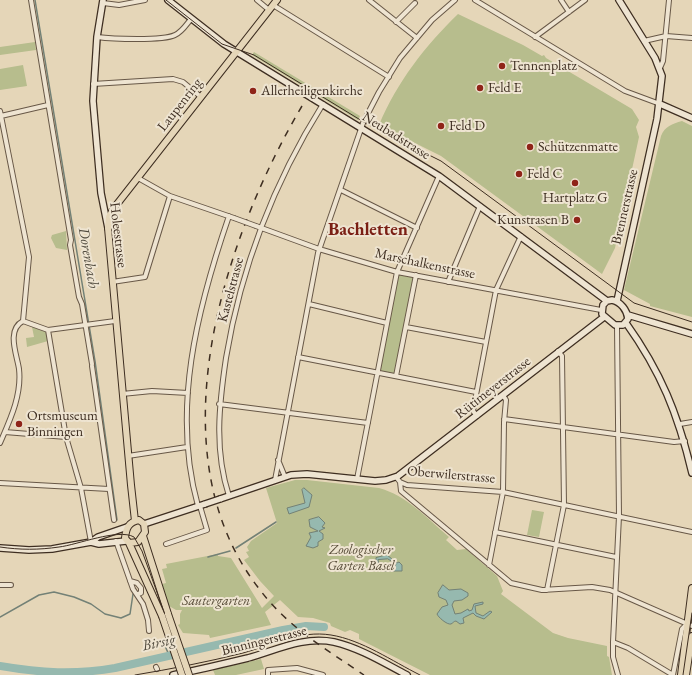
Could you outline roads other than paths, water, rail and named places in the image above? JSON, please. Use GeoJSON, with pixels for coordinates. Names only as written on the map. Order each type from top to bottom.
{"type":"FeatureCollection","features":[{"type":"Feature","properties":{"kind":"main road","name":"Laupenring"},"geometry":{"type":"LineString","coordinates":[[108,228],[109,218],[114,208],[273,5]]}},
{"type":"Feature","properties":{"kind":"main road","name":"Holeestrasse"},"geometry":{"type":"LineString","coordinates":[[108,228],[115,321],[135,520]]}},
{"type":"Feature","properties":{"kind":"main road"},"geometry":{"type":"LineString","coordinates":[[128,542],[135,543],[143,536],[145,530],[144,524],[139,520],[135,520],[127,527],[128,542],[165,615],[191,673]]}},
{"type":"Feature","properties":{"kind":"main road"},"geometry":{"type":"LineString","coordinates":[[143,536],[182,675]]}},
{"type":"Feature","properties":{"kind":"main road"},"geometry":{"type":"LineString","coordinates":[[681,675],[690,625],[692,588]]}},
{"type":"Feature","properties":{"kind":"main road"},"geometry":{"type":"LineString","coordinates":[[686,675],[692,636]]}},
{"type":"Feature","properties":{"kind":"street"},"geometry":{"type":"LineString","coordinates":[[31,0],[79,297],[88,323],[92,365],[114,520]]}},
{"type":"Feature","properties":{"kind":"street"},"geometry":{"type":"LineString","coordinates":[[103,2],[119,5],[145,0]]}},
{"type":"Feature","properties":{"kind":"street","name":"Neubadstrasse"},"geometry":{"type":"LineString","coordinates":[[168,0],[190,19],[236,52],[439,176],[607,301]]}},
{"type":"Feature","properties":{"kind":"street"},"geometry":{"type":"LineString","coordinates":[[257,0],[273,5],[389,77]]}},
{"type":"Feature","properties":{"kind":"street"},"geometry":{"type":"LineString","coordinates":[[368,0],[417,38]]}},
{"type":"Feature","properties":{"kind":"street"},"geometry":{"type":"LineString","coordinates":[[274,480],[320,249],[361,128],[400,58],[432,20],[455,0]]}},
{"type":"Feature","properties":{"kind":"street"},"geometry":{"type":"LineString","coordinates":[[475,0],[625,92],[660,104],[692,118]]}},
{"type":"Feature","properties":{"kind":"street"},"geometry":{"type":"LineString","coordinates":[[561,0],[569,12]]}},
{"type":"Feature","properties":{"kind":"street"},"geometry":{"type":"LineString","coordinates":[[535,37],[585,0]]}},
{"type":"Feature","properties":{"kind":"street"},"geometry":{"type":"LineString","coordinates":[[619,0],[660,68]]}},
{"type":"Feature","properties":{"kind":"street"},"geometry":{"type":"LineString","coordinates":[[660,68],[663,61],[669,0]]}},
{"type":"Feature","properties":{"kind":"street","name":"Holeestrasse"},"geometry":{"type":"LineString","coordinates":[[103,2],[97,37],[93,84],[101,194],[108,228]]}},
{"type":"Feature","properties":{"kind":"street"},"geometry":{"type":"LineString","coordinates":[[396,22],[415,3]]}},
{"type":"Feature","properties":{"kind":"street"},"geometry":{"type":"LineString","coordinates":[[97,37],[116,39],[170,37],[180,32],[190,19]]}},
{"type":"Feature","properties":{"kind":"street"},"geometry":{"type":"LineString","coordinates":[[644,41],[666,36],[692,38]]}},
{"type":"Feature","properties":{"kind":"street","name":"Brennerstrasse"},"geometry":{"type":"LineString","coordinates":[[617,301],[660,104],[662,76],[660,68]]}},
{"type":"Feature","properties":{"kind":"street"},"geometry":{"type":"LineString","coordinates":[[93,84],[173,79],[183,82],[201,97]]}},
{"type":"Feature","properties":{"kind":"street","name":"Kastelstrasse"},"geometry":{"type":"LineString","coordinates":[[229,496],[219,447],[219,404],[236,307],[261,228],[288,166],[323,104]]}},
{"type":"Feature","properties":{"kind":"street"},"geometry":{"type":"LineString","coordinates":[[0,443],[12,416],[17,398],[20,370],[14,332],[16,326],[23,321],[29,257],[0,113],[48,105]]}},
{"type":"Feature","properties":{"kind":"street"},"geometry":{"type":"LineString","coordinates":[[357,479],[397,272],[439,176]]}},
{"type":"Feature","properties":{"kind":"street","name":"Marschalkenstrasse"},"geometry":{"type":"LineString","coordinates":[[138,178],[170,196],[320,249],[397,272],[601,310]]}},
{"type":"Feature","properties":{"kind":"street"},"geometry":{"type":"LineString","coordinates":[[341,190],[417,228]]}},
{"type":"Feature","properties":{"kind":"street"},"geometry":{"type":"LineString","coordinates":[[112,282],[145,277],[170,196]]}},
{"type":"Feature","properties":{"kind":"street"},"geometry":{"type":"LineString","coordinates":[[448,282],[480,206]]}},
{"type":"Feature","properties":{"kind":"street"},"geometry":{"type":"LineString","coordinates":[[166,544],[207,530],[201,505],[191,475],[187,447],[188,393],[194,342],[201,309],[214,259],[229,216]]}},
{"type":"Feature","properties":{"kind":"street"},"geometry":{"type":"LineString","coordinates":[[477,416],[473,411],[496,290],[521,236]]}},
{"type":"Feature","properties":{"kind":"street"},"geometry":{"type":"LineString","coordinates":[[396,376],[416,275]]}},
{"type":"Feature","properties":{"kind":"street"},"geometry":{"type":"LineString","coordinates":[[617,326],[604,317],[601,310],[602,305],[607,301],[617,301],[625,309],[628,315],[626,323],[657,373],[670,398],[685,441],[692,473]]}},
{"type":"Feature","properties":{"kind":"street"},"geometry":{"type":"LineString","coordinates":[[309,304],[387,323]]}},
{"type":"Feature","properties":{"kind":"street"},"geometry":{"type":"LineString","coordinates":[[628,315],[692,334]]}},
{"type":"Feature","properties":{"kind":"street","name":"Rütimeyerstrasse"},"geometry":{"type":"LineString","coordinates":[[396,477],[404,473],[604,317]]}},
{"type":"Feature","properties":{"kind":"street"},"geometry":{"type":"LineString","coordinates":[[23,321],[48,330],[88,323],[115,321]]}},
{"type":"Feature","properties":{"kind":"street"},"geometry":{"type":"LineString","coordinates":[[617,326],[626,323]]}},
{"type":"Feature","properties":{"kind":"street"},"geometry":{"type":"LineString","coordinates":[[617,326],[618,516],[612,642],[613,657],[618,675]]}},
{"type":"Feature","properties":{"kind":"street"},"geometry":{"type":"LineString","coordinates":[[406,327],[486,342]]}},
{"type":"Feature","properties":{"kind":"street"},"geometry":{"type":"LineString","coordinates":[[48,330],[66,437],[81,488],[91,542]]}},
{"type":"Feature","properties":{"kind":"street"},"geometry":{"type":"LineString","coordinates":[[547,590],[564,505],[562,356],[558,352]]}},
{"type":"Feature","properties":{"kind":"street"},"geometry":{"type":"LineString","coordinates":[[298,357],[476,392]]}},
{"type":"Feature","properties":{"kind":"street"},"geometry":{"type":"LineString","coordinates":[[122,394],[152,391],[188,393]]}},
{"type":"Feature","properties":{"kind":"street"},"geometry":{"type":"LineString","coordinates":[[489,565],[503,492],[504,419],[506,400],[503,395]]}},
{"type":"Feature","properties":{"kind":"street"},"geometry":{"type":"LineString","coordinates":[[219,404],[368,423]]}},
{"type":"Feature","properties":{"kind":"street"},"geometry":{"type":"LineString","coordinates":[[504,419],[674,442],[685,441]]}},
{"type":"Feature","properties":{"kind":"street"},"geometry":{"type":"LineString","coordinates":[[680,424],[692,422]]}},
{"type":"Feature","properties":{"kind":"street"},"geometry":{"type":"LineString","coordinates":[[5,432],[66,437]]}},
{"type":"Feature","properties":{"kind":"street"},"geometry":{"type":"LineString","coordinates":[[128,456],[187,447]]}},
{"type":"Feature","properties":{"kind":"street"},"geometry":{"type":"LineString","coordinates":[[278,460],[285,477]]}},
{"type":"Feature","properties":{"kind":"street","name":"Oberwilerstrasse"},"geometry":{"type":"LineString","coordinates":[[144,524],[274,480],[307,474],[380,481],[396,477],[400,482],[407,485],[503,492],[692,532]]}},
{"type":"Feature","properties":{"kind":"street"},"geometry":{"type":"LineString","coordinates":[[400,482],[401,491],[511,583],[547,590],[592,587],[615,592],[690,625]]}},
{"type":"Feature","properties":{"kind":"street"},"geometry":{"type":"LineString","coordinates":[[0,483],[109,489]]}},
{"type":"Feature","properties":{"kind":"street"},"geometry":{"type":"LineString","coordinates":[[91,542],[98,537],[127,527]]}},
{"type":"Feature","properties":{"kind":"street"},"geometry":{"type":"LineString","coordinates":[[496,532],[616,557]]}},
{"type":"Feature","properties":{"kind":"street"},"geometry":{"type":"LineString","coordinates":[[116,541],[130,582],[138,594],[148,620],[149,632]]}},
{"type":"Feature","properties":{"kind":"street"},"geometry":{"type":"LineString","coordinates":[[0,548],[29,550],[52,549],[91,542],[100,544],[116,541],[128,542]]}},
{"type":"Feature","properties":{"kind":"street"},"geometry":{"type":"LineString","coordinates":[[130,582],[137,583],[141,588],[142,590],[138,594]]}},
{"type":"Feature","properties":{"kind":"street"},"geometry":{"type":"LineString","coordinates":[[0,586],[11,585]]}},
{"type":"Feature","properties":{"kind":"street"},"geometry":{"type":"LineString","coordinates":[[612,642],[628,648],[673,675],[682,629],[690,625]]}},
{"type":"Feature","properties":{"kind":"street","name":"Binningerstrasse"},"geometry":{"type":"LineString","coordinates":[[173,675],[191,673],[292,644],[318,641],[334,642],[352,648],[407,675]]}},
{"type":"Feature","properties":{"kind":"street"},"geometry":{"type":"LineString","coordinates":[[268,673],[296,668],[323,675]]}},
{"type":"Feature","properties":{"kind":"water"},"geometry":{"type":"Polygon","coordinates":[[[304,488],[312,495],[309,507],[289,514],[287,508],[305,503],[302,490],[304,488]]]}},
{"type":"Feature","properties":{"kind":"water"},"geometry":{"type":"Polygon","coordinates":[[[319,517],[325,523],[322,527],[325,528],[319,531],[323,534],[323,539],[318,542],[318,546],[313,548],[306,546],[311,537],[309,533],[318,531],[310,527],[309,520],[319,517]]]}},
{"type":"Feature","properties":{"kind":"water"},"geometry":{"type":"Polygon","coordinates":[[[387,555],[402,565],[402,571],[385,571],[376,567],[376,558],[387,555]],[[388,559],[378,560],[379,565],[384,567],[395,566],[396,564],[388,559]]]}},
{"type":"Feature","properties":{"kind":"water"},"geometry":{"type":"Polygon","coordinates":[[[443,585],[449,590],[461,589],[468,593],[468,596],[462,600],[454,601],[452,605],[455,614],[461,613],[468,609],[469,611],[472,610],[474,604],[483,602],[483,604],[475,606],[476,613],[483,616],[490,611],[492,612],[484,619],[473,613],[463,618],[464,623],[460,624],[455,621],[451,624],[447,623],[437,614],[442,607],[448,605],[446,600],[439,597],[438,593],[443,585]]]}},
{"type":"Feature","properties":{"kind":"waterway","name":"Dorenbach"},"geometry":{"type":"LineString","coordinates":[[35,0],[95,361],[117,520]]}},
{"type":"Feature","properties":{"kind":"waterway"},"geometry":{"type":"LineString","coordinates":[[236,548],[276,522]]}},
{"type":"Feature","properties":{"kind":"waterway"},"geometry":{"type":"LineString","coordinates":[[208,557],[230,551]]}},
{"type":"Feature","properties":{"kind":"waterway"},"geometry":{"type":"LineString","coordinates":[[0,617],[39,595],[54,592],[74,597],[91,604],[105,614],[121,618],[130,614],[133,594]]}},
{"type":"Feature","properties":{"kind":"waterway","name":"Birsig"},"geometry":{"type":"LineString","coordinates":[[0,666],[58,672],[86,672],[115,668],[283,630],[306,626],[324,627]]}},
{"type":"Feature","properties":{"kind":"waterway","name":"Dorenbach"},"geometry":{"type":"LineString","coordinates":[[165,646],[169,655]]}},
{"type":"Feature","properties":{"kind":"tram line"},"geometry":{"type":"LineString","coordinates":[[166,0],[222,44],[254,55],[367,124],[441,161],[634,303],[692,322]]}},
{"type":"Feature","properties":{"kind":"tram line"},"geometry":{"type":"LineString","coordinates":[[0,547],[44,549],[67,546],[118,534],[134,537],[142,551],[187,675]]}},
{"type":"Feature","properties":{"kind":"tram line"},"geometry":{"type":"LineString","coordinates":[[683,675],[692,613]]}},
{"type":"Feature","properties":{"kind":"tram line"},"geometry":{"type":"LineString","coordinates":[[135,675],[243,653],[297,636],[320,634],[331,635],[354,641],[420,675]]}},
{"type":"Feature","properties":{"kind":"railway"},"geometry":{"type":"LineString","coordinates":[[302,106],[273,159],[248,218],[226,280],[212,344],[205,409],[210,472],[226,532],[257,586],[293,625],[364,675]]}},
{"type":"Feature","properties":{"kind":"place","name":"Tennenplatz"},"geometry":{"type":"Point","coordinates":[502,66]}},
{"type":"Feature","properties":{"kind":"place","name":"Feld E"},"geometry":{"type":"Point","coordinates":[480,88]}},
{"type":"Feature","properties":{"kind":"place","name":"Allerheiligenkirche"},"geometry":{"type":"Point","coordinates":[253,91]}},
{"type":"Feature","properties":{"kind":"place","name":"Feld D"},"geometry":{"type":"Point","coordinates":[441,126]}},
{"type":"Feature","properties":{"kind":"place","name":"Schützenmatte"},"geometry":{"type":"Point","coordinates":[530,147]}},
{"type":"Feature","properties":{"kind":"place","name":"Feld C"},"geometry":{"type":"Point","coordinates":[519,174]}},
{"type":"Feature","properties":{"kind":"place","name":"Hartplatz G"},"geometry":{"type":"Point","coordinates":[575,183]}},
{"type":"Feature","properties":{"kind":"place","name":"Kunstrasen B"},"geometry":{"type":"Point","coordinates":[577,220]}},
{"type":"Feature","properties":{"kind":"place","name":"Ortsmuseum Binningen"},"geometry":{"type":"Point","coordinates":[19,424]}},
{"type":"Feature","properties":{"kind":"district","name":"Bachletten"},"geometry":{"type":"Point","coordinates":[368,230]}},
{"type":"Feature","properties":{"kind":"park label","name":"Zoologischer Garten Basel"},"geometry":{"type":"Point","coordinates":[361,558]}},
{"type":"Feature","properties":{"kind":"park label","name":"Sautergarten"},"geometry":{"type":"Point","coordinates":[216,601]}}]}
